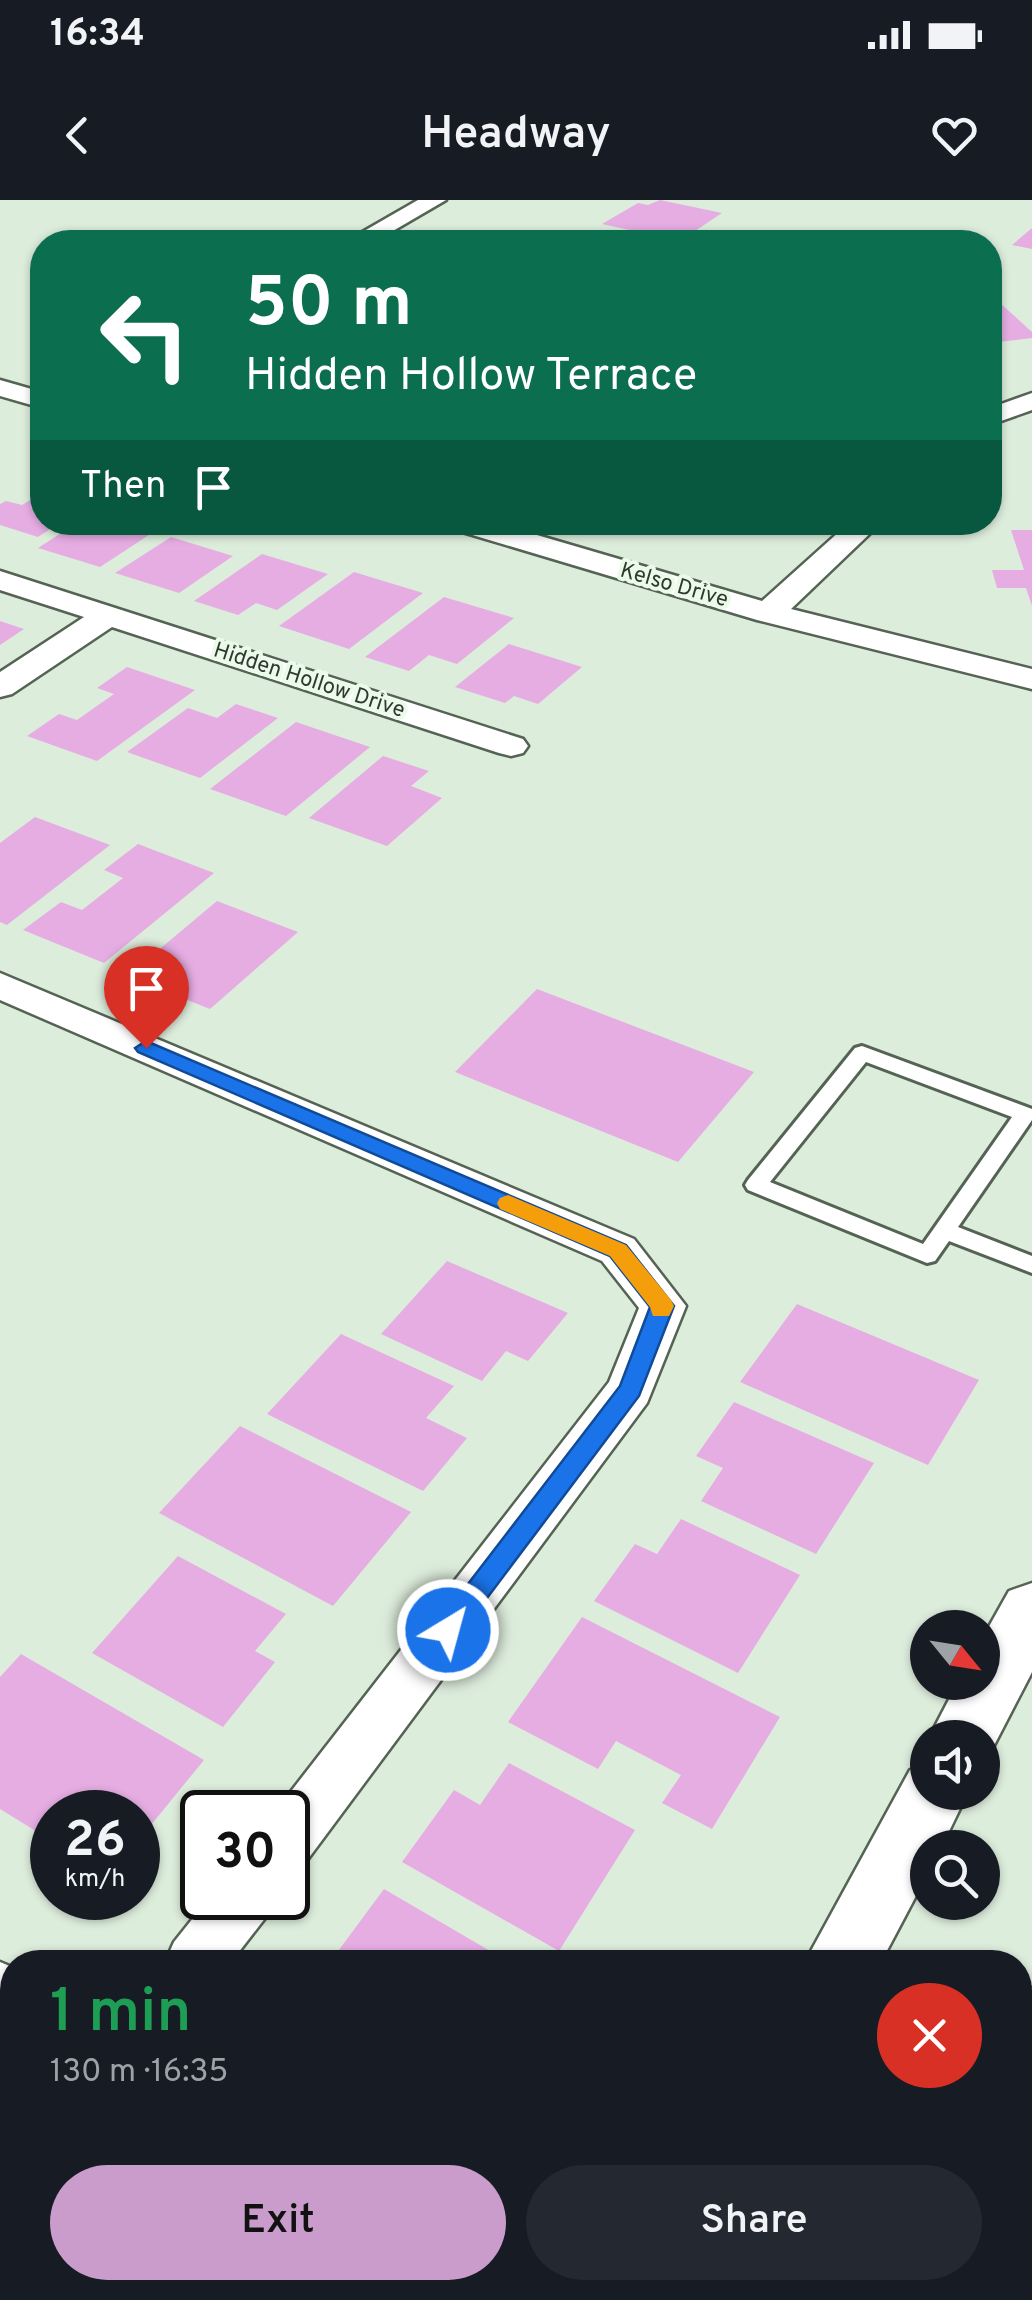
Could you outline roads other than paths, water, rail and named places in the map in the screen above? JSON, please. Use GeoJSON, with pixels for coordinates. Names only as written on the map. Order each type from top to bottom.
{"type":"FeatureCollection","features":[{"type":"Feature","properties":{"kind":"main road"},"geometry":{"type":"LineString","coordinates":[[973,1720],[1032,1610]]}},
{"type":"Feature","properties":{"kind":"main road"},"geometry":{"type":"LineString","coordinates":[[848,1950],[924,1810]]}},
{"type":"Feature","properties":{"kind":"street"},"geometry":{"type":"LineString","coordinates":[[379,230],[435,200]]}},
{"type":"Feature","properties":{"kind":"street"},"geometry":{"type":"LineString","coordinates":[[0,388],[30,397]]}},
{"type":"Feature","properties":{"kind":"street"},"geometry":{"type":"LineString","coordinates":[[1002,412],[1032,401]]}},
{"type":"Feature","properties":{"kind":"street","name":"Kelso Drive"},"geometry":{"type":"LineString","coordinates":[[503,535],[768,613],[1032,679]]}},
{"type":"Feature","properties":{"kind":"street"},"geometry":{"type":"LineString","coordinates":[[768,613],[854,535]]}},
{"type":"Feature","properties":{"kind":"street","name":"Hidden Hollow Drive"},"geometry":{"type":"LineString","coordinates":[[0,580],[511,746]]}},
{"type":"Feature","properties":{"kind":"street"},"geometry":{"type":"LineString","coordinates":[[0,687],[107,616]]}},
{"type":"Feature","properties":{"kind":"street","name":"Kelso Drive"},"geometry":{"type":"LineString","coordinates":[[891,644],[948,677],[1032,706]]}},
{"type":"Feature","properties":{"kind":"street"},"geometry":{"type":"LineString","coordinates":[[0,985],[618,1250],[662,1306],[630,1390],[310,1812]]}},
{"type":"Feature","properties":{"kind":"street"},"geometry":{"type":"LineString","coordinates":[[205,1950],[228,1920]]}},
{"type":"Feature","properties":{"kind":"lane"},"geometry":{"type":"LineString","coordinates":[[862,1053],[1025,1114],[944,1230],[928,1255],[756,1186],[862,1053]]}},
{"type":"Feature","properties":{"kind":"lane"},"geometry":{"type":"LineString","coordinates":[[944,1230],[1032,1265]]}}]}
